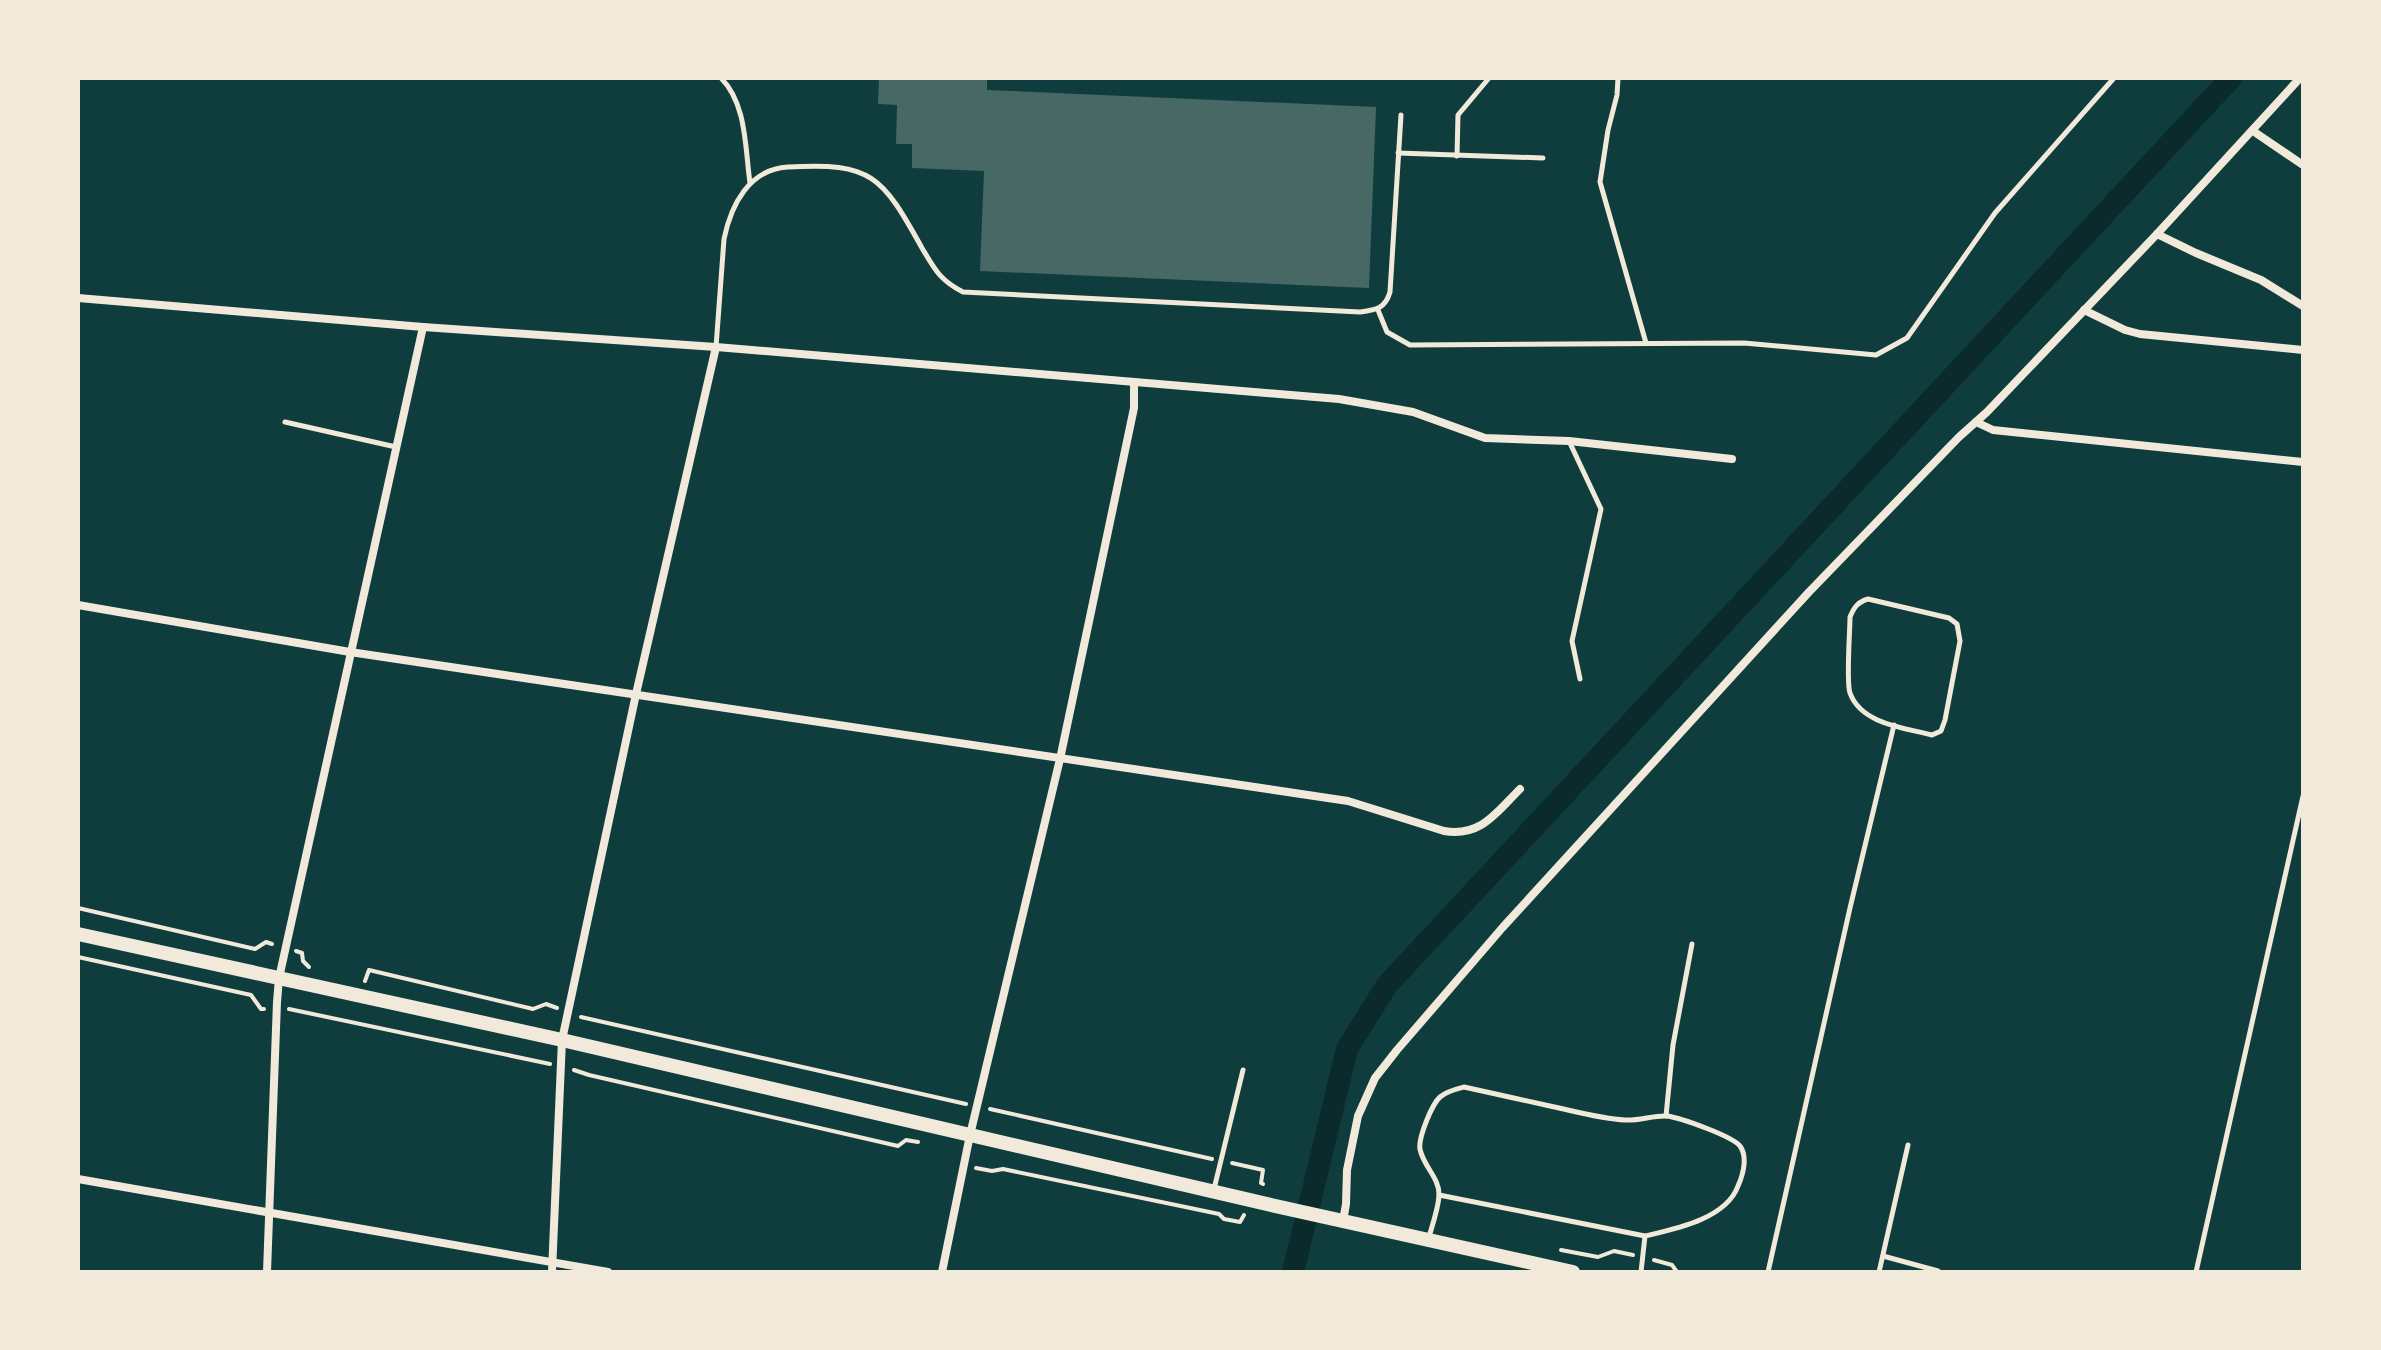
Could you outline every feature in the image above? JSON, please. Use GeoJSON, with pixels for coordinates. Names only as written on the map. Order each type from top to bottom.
{"type":"FeatureCollection","features":[{"type":"Feature","properties":{"kind":"main road"},"geometry":{"type":"LineString","coordinates":[[78,934],[562,1040],[1573,1272]]}},
{"type":"Feature","properties":{"kind":"street"},"geometry":{"type":"LineString","coordinates":[[1343,1221],[1347,1170],[1358,1116],[1375,1078],[1397,1050],[1503,927],[1809,592],[2157,234],[2300,78]]}},
{"type":"Feature","properties":{"kind":"street"},"geometry":{"type":"LineString","coordinates":[[2253,131],[2303,165]]}},
{"type":"Feature","properties":{"kind":"street"},"geometry":{"type":"LineString","coordinates":[[2157,234],[2261,280],[2303,306]]}},
{"type":"Feature","properties":{"kind":"street"},"geometry":{"type":"LineString","coordinates":[[78,298],[1339,399],[1413,412],[1485,438],[1569,441],[1732,459]]}},
{"type":"Feature","properties":{"kind":"street"},"geometry":{"type":"LineString","coordinates":[[2084,310],[2140,334],[2303,350]]}},
{"type":"Feature","properties":{"kind":"street"},"geometry":{"type":"LineString","coordinates":[[267,1272],[279,978],[423,327]]}},
{"type":"Feature","properties":{"kind":"street"},"geometry":{"type":"LineString","coordinates":[[552,1272],[562,1040],[636,694],[716,347]]}},
{"type":"Feature","properties":{"kind":"street"},"geometry":{"type":"LineString","coordinates":[[942,1272],[970,1135],[1060,759],[1134,408],[1134,383]]}},
{"type":"Feature","properties":{"kind":"street"},"geometry":{"type":"LineString","coordinates":[[1976,422],[1993,430],[2303,462]]}},
{"type":"Feature","properties":{"kind":"street"},"geometry":{"type":"LineString","coordinates":[[78,605],[350,652],[1348,801],[1458,833],[1479,828],[1520,789]]}},
{"type":"Feature","properties":{"kind":"street"},"geometry":{"type":"LineString","coordinates":[[78,1179],[608,1272]]}},
{"type":"Feature","properties":{"kind":"lane"},"geometry":{"type":"LineString","coordinates":[[721,78],[736,97],[750,184]]}},
{"type":"Feature","properties":{"kind":"lane"},"geometry":{"type":"LineString","coordinates":[[1457,156],[1458,115],[1489,78]]}},
{"type":"Feature","properties":{"kind":"lane"},"geometry":{"type":"LineString","coordinates":[[1618,78],[1600,182],[1646,343]]}},
{"type":"Feature","properties":{"kind":"lane"},"geometry":{"type":"LineString","coordinates":[[1378,310],[1387,332],[1410,345],[1744,343],[1876,355],[1907,338],[1995,213],[2114,78]]}},
{"type":"Feature","properties":{"kind":"lane"},"geometry":{"type":"LineString","coordinates":[[716,347],[724,239],[735,203],[757,176],[775,167],[826,165],[848,167],[867,174],[899,207],[938,276],[963,292],[1360,312],[1378,310],[1388,301],[1390,292],[1401,115]]}},
{"type":"Feature","properties":{"kind":"lane"},"geometry":{"type":"LineString","coordinates":[[1398,153],[1543,158]]}},
{"type":"Feature","properties":{"kind":"lane"},"geometry":{"type":"LineString","coordinates":[[285,422],[396,447]]}},
{"type":"Feature","properties":{"kind":"lane"},"geometry":{"type":"LineString","coordinates":[[1569,441],[1601,509],[1572,641],[1580,679]]}},
{"type":"Feature","properties":{"kind":"lane"},"geometry":{"type":"LineString","coordinates":[[1868,599],[1949,618],[1960,631],[1941,731],[1932,735],[1894,725],[1870,716],[1858,707],[1849,692],[1850,617],[1860,602],[1868,599]]}},
{"type":"Feature","properties":{"kind":"lane"},"geometry":{"type":"LineString","coordinates":[[1768,1272],[1894,725]]}},
{"type":"Feature","properties":{"kind":"lane"},"geometry":{"type":"LineString","coordinates":[[2196,1272],[2303,796]]}},
{"type":"Feature","properties":{"kind":"lane"},"geometry":{"type":"LineString","coordinates":[[1666,1116],[1673,1045],[1692,944]]}},
{"type":"Feature","properties":{"kind":"lane"},"geometry":{"type":"LineString","coordinates":[[1213,1191],[1243,1070]]}},
{"type":"Feature","properties":{"kind":"lane"},"geometry":{"type":"LineString","coordinates":[[1428,1240],[1439,1195],[1420,1151],[1420,1140],[1432,1108],[1440,1096],[1451,1090],[1464,1087],[1626,1121],[1666,1116],[1727,1136],[1739,1144],[1744,1153],[1743,1174],[1736,1192],[1727,1202],[1687,1226],[1645,1236],[1439,1195]]}},
{"type":"Feature","properties":{"kind":"lane"},"geometry":{"type":"LineString","coordinates":[[1879,1272],[1908,1145]]}},
{"type":"Feature","properties":{"kind":"lane"},"geometry":{"type":"LineString","coordinates":[[1641,1272],[1645,1236]]}},
{"type":"Feature","properties":{"kind":"lane"},"geometry":{"type":"LineString","coordinates":[[1883,1256],[1938,1271]]}},
{"type":"Feature","properties":{"kind":"path"},"geometry":{"type":"LineString","coordinates":[[78,908],[255,949],[266,942],[302,953],[303,961],[310,968]]}},
{"type":"Feature","properties":{"kind":"path"},"geometry":{"type":"LineString","coordinates":[[78,957],[251,995],[261,1009],[303,1011],[898,1146],[906,1140],[920,1143]]}},
{"type":"Feature","properties":{"kind":"path"},"geometry":{"type":"LineString","coordinates":[[351,978],[365,981],[369,970],[533,1009],[546,1004],[592,1022],[1263,1170],[1261,1183],[1268,1185]]}},
{"type":"Feature","properties":{"kind":"path"},"geometry":{"type":"LineString","coordinates":[[964,1166],[992,1171],[1003,1169],[1219,1214],[1224,1219],[1240,1222],[1246,1212]]}},
{"type":"Feature","properties":{"kind":"path"},"geometry":{"type":"LineString","coordinates":[[1555,1249],[1598,1257],[1614,1251],[1672,1265],[1677,1272]]}},
{"type":"Feature","properties":{"kind":"building"},"geometry":{"type":"Polygon","coordinates":[[[879,78],[987,78],[987,90],[1376,107],[1369,288],[980,271],[984,171],[912,168],[912,144],[896,144],[897,105],[878,104],[879,78]]]}},
{"type":"Feature","properties":{"kind":"waterway"},"geometry":{"type":"LineString","coordinates":[[1293,1272],[1347,1049],[1387,985],[2231,78]]}}]}
